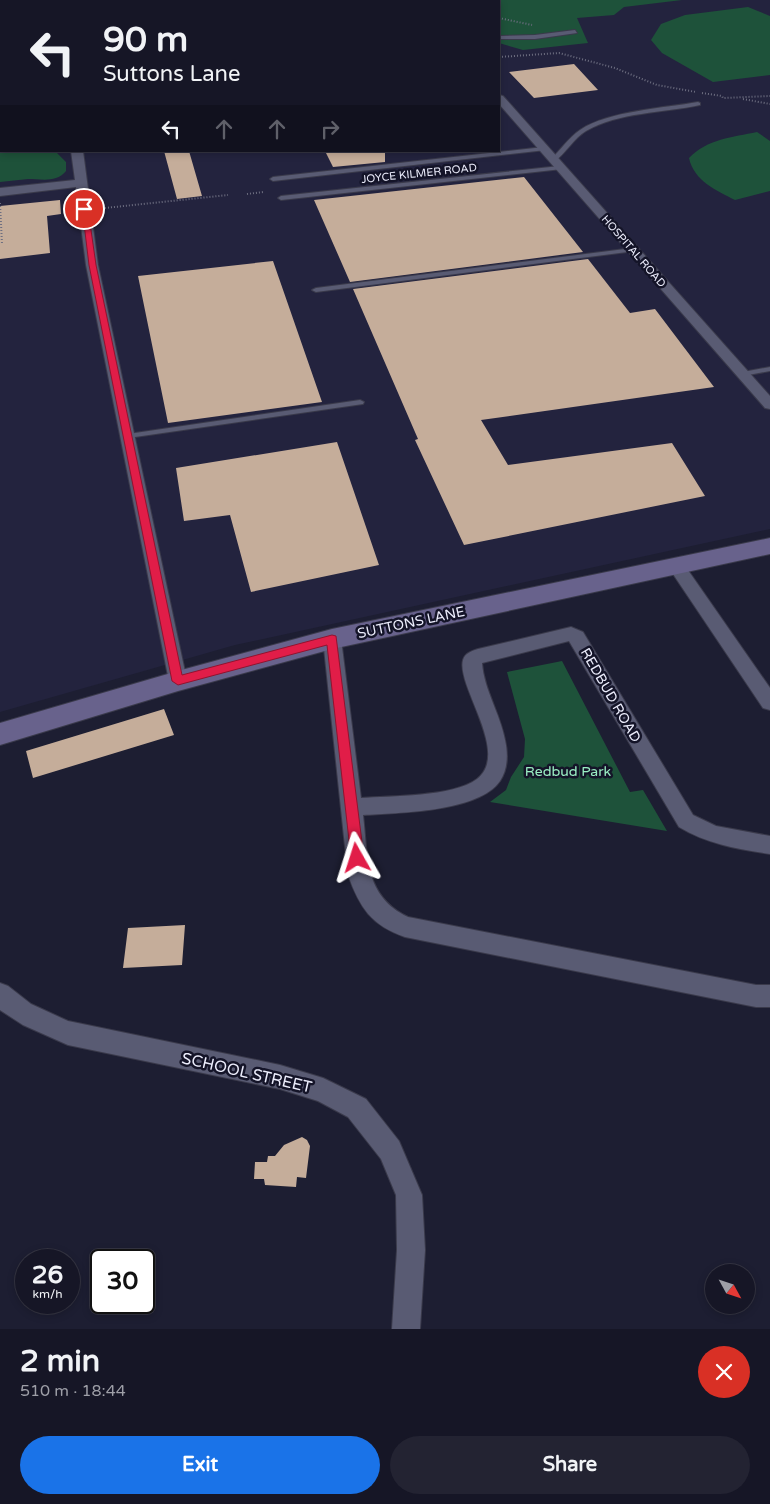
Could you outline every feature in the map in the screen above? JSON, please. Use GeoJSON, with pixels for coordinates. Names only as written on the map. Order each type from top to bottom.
{"type":"FeatureCollection","features":[{"type":"Feature","properties":{"kind":"street","name":"HOSPITAL ROAD"},"geometry":{"type":"LineString","coordinates":[[500,99],[770,405]]}},
{"type":"Feature","properties":{"kind":"street"},"geometry":{"type":"LineString","coordinates":[[77,152],[94,274],[178,681]]}},
{"type":"Feature","properties":{"kind":"street"},"geometry":{"type":"LineString","coordinates":[[0,192],[81,183]]}},
{"type":"Feature","properties":{"kind":"street","name":"SUTTONS LANE"},"geometry":{"type":"LineString","coordinates":[[0,734],[178,681],[332,639],[770,546]]}},
{"type":"Feature","properties":{"kind":"street"},"geometry":{"type":"LineString","coordinates":[[677,567],[770,703]]}},
{"type":"Feature","properties":{"kind":"street","name":"REDBUD ROAD"},"geometry":{"type":"LineString","coordinates":[[352,807],[449,799],[470,793],[484,784],[493,775],[497,758],[494,734],[472,660],[478,656],[570,634],[576,637],[686,821],[700,831],[714,835],[770,845]]}},
{"type":"Feature","properties":{"kind":"street"},"geometry":{"type":"LineString","coordinates":[[332,639],[359,875],[372,907],[386,919],[405,927],[756,996],[770,996]]}},
{"type":"Feature","properties":{"kind":"street","name":"SCHOOL STREET"},"geometry":{"type":"LineString","coordinates":[[0,994],[8,1003],[37,1021],[68,1032],[280,1077],[322,1090],[357,1108],[390,1150],[409,1195],[412,1250],[406,1329]]}},
{"type":"Feature","properties":{"kind":"lane"},"geometry":{"type":"LineString","coordinates":[[500,38],[535,37],[575,32]]}},
{"type":"Feature","properties":{"kind":"lane"},"geometry":{"type":"LineString","coordinates":[[557,164],[564,152],[583,131],[611,120],[698,104]]}},
{"type":"Feature","properties":{"kind":"lane","name":"JOYCE KILMER ROAD"},"geometry":{"type":"LineString","coordinates":[[273,179],[544,149]]}},
{"type":"Feature","properties":{"kind":"lane","name":"JOYCE KILMER ROAD"},"geometry":{"type":"LineString","coordinates":[[281,198],[557,164]]}},
{"type":"Feature","properties":{"kind":"lane"},"geometry":{"type":"LineString","coordinates":[[316,290],[633,250]]}},
{"type":"Feature","properties":{"kind":"lane"},"geometry":{"type":"LineString","coordinates":[[743,374],[770,369]]}},
{"type":"Feature","properties":{"kind":"lane"},"geometry":{"type":"LineString","coordinates":[[128,436],[360,402]]}},
{"type":"Feature","properties":{"kind":"path"},"geometry":{"type":"LineString","coordinates":[[500,58],[559,53],[615,68],[657,85],[722,96],[724,98],[770,96]]}},
{"type":"Feature","properties":{"kind":"path"},"geometry":{"type":"LineString","coordinates":[[738,98],[770,104]]}},
{"type":"Feature","properties":{"kind":"path"},"geometry":{"type":"LineString","coordinates":[[247,194],[263,192]]}},
{"type":"Feature","properties":{"kind":"path"},"geometry":{"type":"LineString","coordinates":[[105,208],[228,195]]}},
{"type":"Feature","properties":{"kind":"path"},"geometry":{"type":"LineString","coordinates":[[0,200],[2,244]]}},
{"type":"Feature","properties":{"kind":"shaded area"},"geometry":{"type":"Polygon","coordinates":[[[500,0],[770,0],[770,529],[235,645],[0,712],[0,152],[500,152],[500,0]]]}},
{"type":"Feature","properties":{"kind":"green space"},"geometry":{"type":"Polygon","coordinates":[[[500,0],[682,0],[624,7],[614,15],[577,18],[588,43],[523,50],[500,43],[500,0]]]}},
{"type":"Feature","properties":{"kind":"green space"},"geometry":{"type":"Polygon","coordinates":[[[748,7],[770,16],[770,75],[713,82],[662,53],[651,40],[661,24],[685,15],[748,7]]]}},
{"type":"Feature","properties":{"kind":"green space"},"geometry":{"type":"Polygon","coordinates":[[[757,132],[770,141],[770,191],[735,200],[707,184],[696,173],[689,158],[696,152],[712,143],[730,137],[757,132]]]}},
{"type":"Feature","properties":{"kind":"green space"},"geometry":{"type":"Polygon","coordinates":[[[0,152],[57,153],[66,162],[66,171],[53,179],[0,182],[0,152]]]}},
{"type":"Feature","properties":{"kind":"green space","name":"Redbud Park"},"geometry":{"type":"Polygon","coordinates":[[[562,661],[630,792],[643,790],[667,831],[490,802],[506,790],[511,777],[524,757],[525,739],[507,672],[562,661]]]}},
{"type":"Feature","properties":{"kind":"building"},"geometry":{"type":"Polygon","coordinates":[[[574,64],[598,90],[534,98],[509,72],[574,64]]]}},
{"type":"Feature","properties":{"kind":"building"},"geometry":{"type":"Polygon","coordinates":[[[164,152],[189,152],[202,196],[177,199],[164,152]]]}},
{"type":"Feature","properties":{"kind":"building"},"geometry":{"type":"Polygon","coordinates":[[[326,152],[385,152],[385,162],[333,167],[326,152]]]}},
{"type":"Feature","properties":{"kind":"building"},"geometry":{"type":"Polygon","coordinates":[[[524,177],[583,252],[350,282],[314,200],[524,177]]]}},
{"type":"Feature","properties":{"kind":"building"},"geometry":{"type":"Polygon","coordinates":[[[60,200],[61,214],[47,216],[50,253],[0,259],[0,206],[60,200]]]}},
{"type":"Feature","properties":{"kind":"building"},"geometry":{"type":"Polygon","coordinates":[[[588,259],[630,313],[655,309],[714,387],[481,420],[508,465],[672,443],[705,496],[464,545],[415,440],[418,439],[353,289],[588,259]]]}},
{"type":"Feature","properties":{"kind":"building"},"geometry":{"type":"Polygon","coordinates":[[[273,261],[322,402],[168,423],[138,276],[273,261]]]}},
{"type":"Feature","properties":{"kind":"building"},"geometry":{"type":"Polygon","coordinates":[[[337,442],[379,565],[251,592],[230,515],[184,521],[176,468],[337,442]]]}},
{"type":"Feature","properties":{"kind":"building"},"geometry":{"type":"Polygon","coordinates":[[[164,709],[174,735],[33,778],[26,751],[164,709]]]}},
{"type":"Feature","properties":{"kind":"building"},"geometry":{"type":"Polygon","coordinates":[[[185,925],[182,965],[123,968],[128,928],[185,925]]]}},
{"type":"Feature","properties":{"kind":"building"},"geometry":{"type":"Polygon","coordinates":[[[302,1137],[307,1140],[310,1146],[306,1178],[297,1177],[296,1187],[265,1185],[264,1179],[254,1179],[255,1162],[267,1162],[268,1156],[275,1156],[284,1145],[302,1137]]]}},
{"type":"Feature","properties":{"kind":"route"},"geometry":{"type":"LineString","coordinates":[[84,209],[92,265],[178,681],[332,639],[357,858]]}}]}
